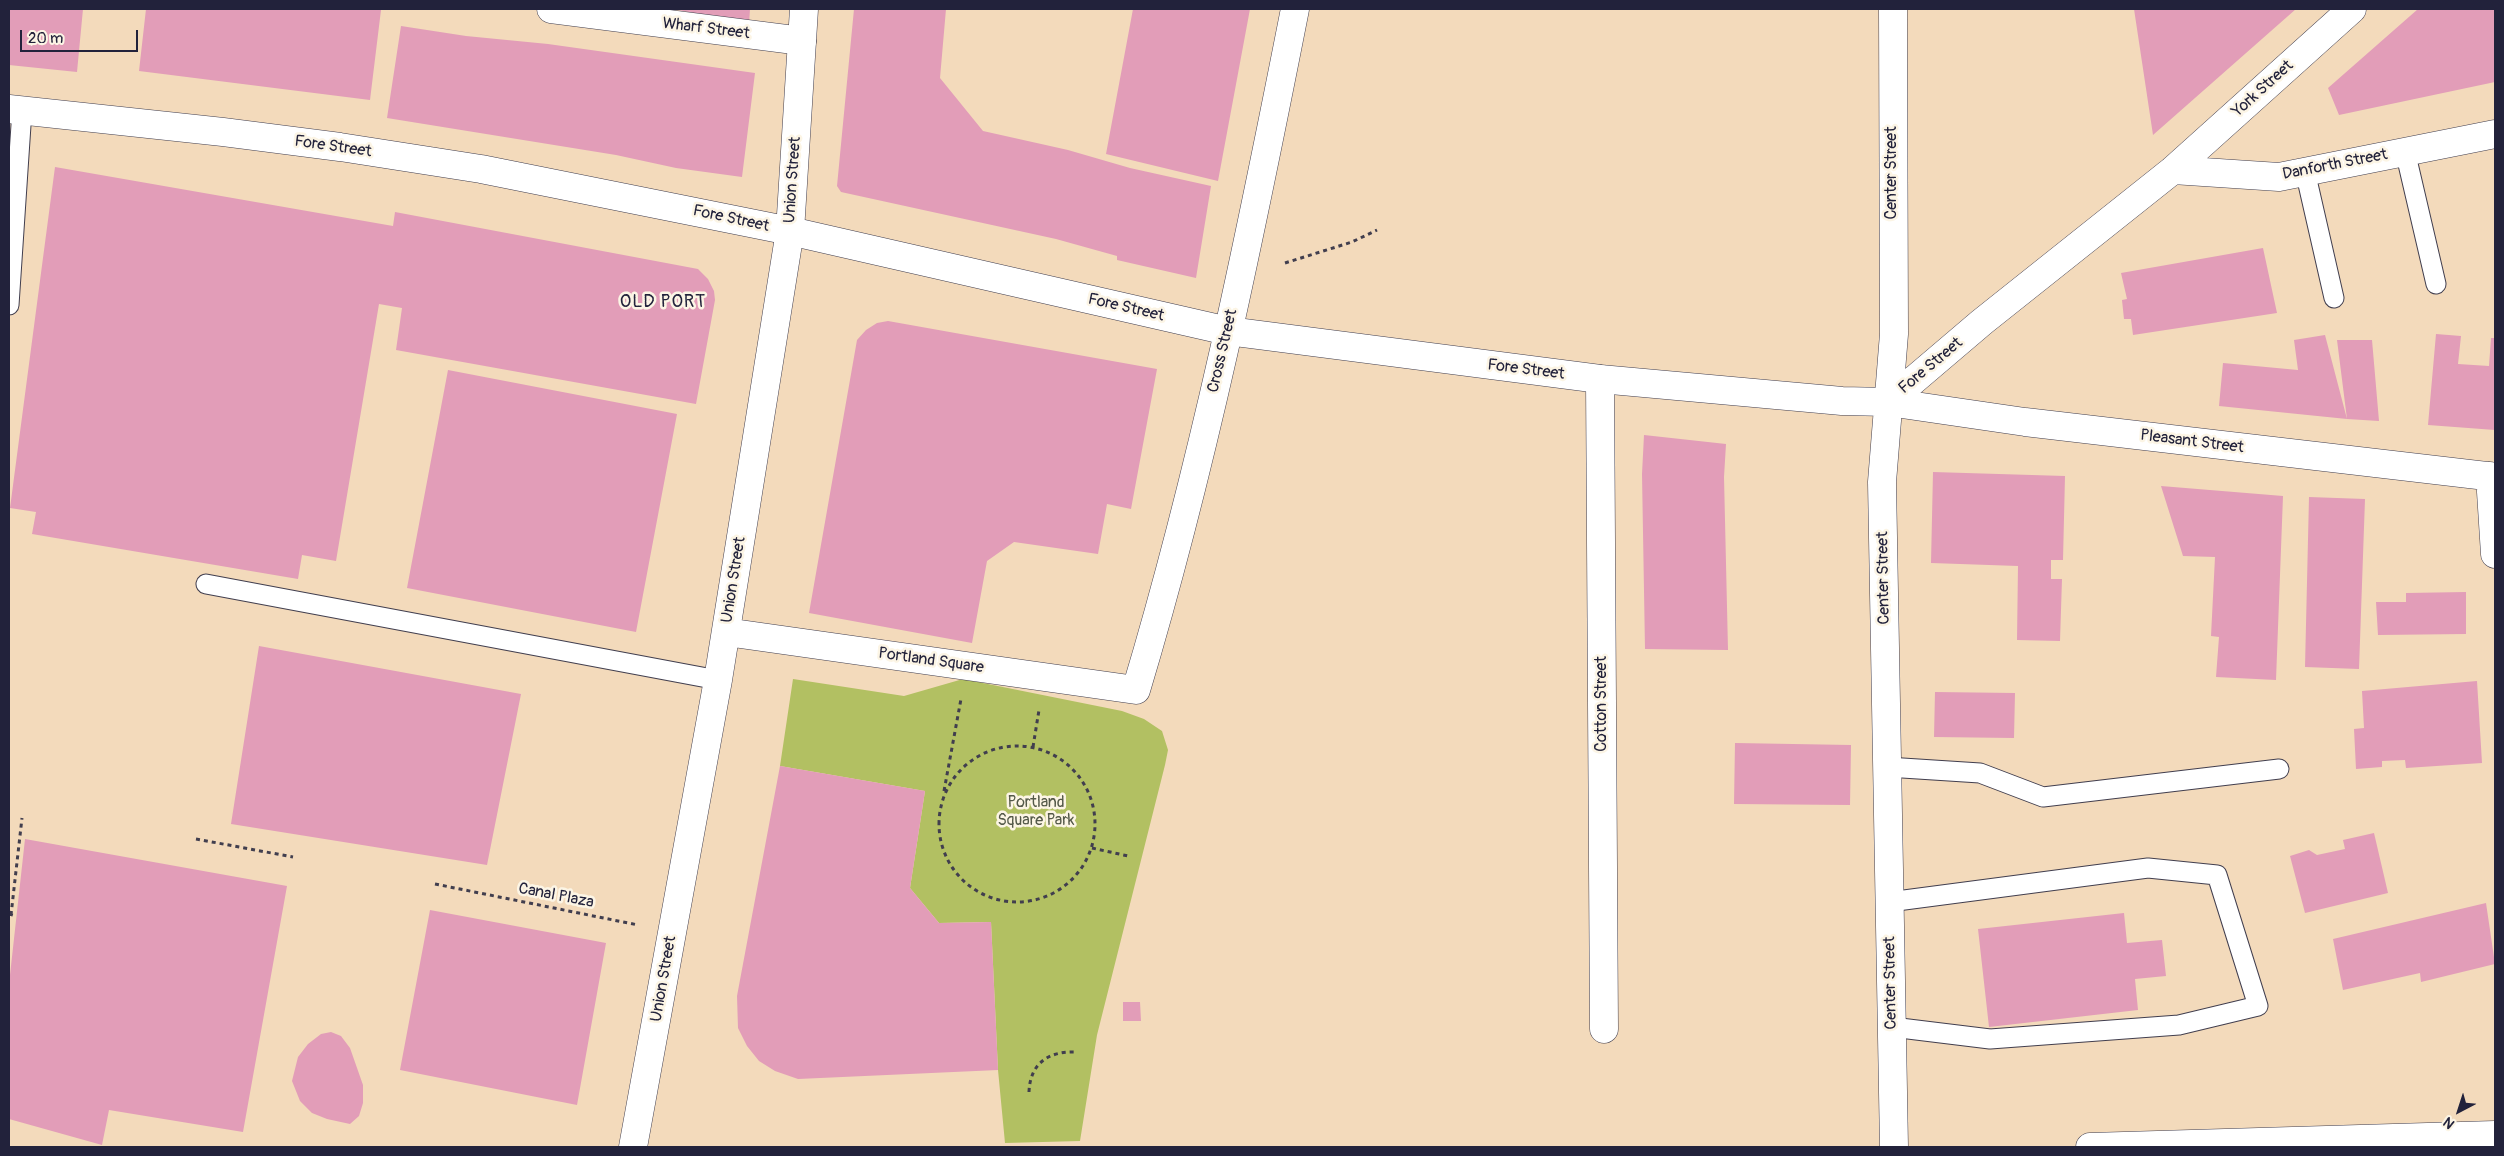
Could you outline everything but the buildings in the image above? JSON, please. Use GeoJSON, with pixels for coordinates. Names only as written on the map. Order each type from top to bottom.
{"type":"FeatureCollection","features":[{"type":"Feature","properties":{"kind":"street","name":"Wharf Street"},"geometry":{"type":"LineString","coordinates":[[551,9],[802,41]]}},
{"type":"Feature","properties":{"kind":"street","name":"Union Street"},"geometry":{"type":"LineString","coordinates":[[633,1147],[718,680],[790,231],[804,9]]}},
{"type":"Feature","properties":{"kind":"street","name":"Cross Street"},"geometry":{"type":"LineString","coordinates":[[1136,690],[1168,582],[1228,331],[1294,9]]}},
{"type":"Feature","properties":{"kind":"street","name":"Center Street"},"geometry":{"type":"LineString","coordinates":[[1893,9],[1894,334],[1882,482],[1894,1147]]}},
{"type":"Feature","properties":{"kind":"street","name":"York Street"},"geometry":{"type":"LineString","coordinates":[[2173,170],[2352,9]]}},
{"type":"Feature","properties":{"kind":"street","name":"Fore Street"},"geometry":{"type":"LineString","coordinates":[[15,109],[223,132],[462,166],[790,231],[1228,331],[1600,379],[1842,401],[1888,402],[1982,322],[2173,170]]}},
{"type":"Feature","properties":{"kind":"street","name":"Danforth Street"},"geometry":{"type":"LineString","coordinates":[[2173,170],[2279,177],[2495,134]]}},
{"type":"Feature","properties":{"kind":"street","name":"Cotton Street"},"geometry":{"type":"LineString","coordinates":[[1600,379],[1604,1029]]}},
{"type":"Feature","properties":{"kind":"street","name":"Pleasant Street"},"geometry":{"type":"LineString","coordinates":[[1888,402],[2024,422],[2492,476]]}},
{"type":"Feature","properties":{"kind":"street"},"geometry":{"type":"LineString","coordinates":[[2492,476],[2495,554]]}},
{"type":"Feature","properties":{"kind":"street","name":"Portland Square"},"geometry":{"type":"LineString","coordinates":[[726,632],[1136,690]]}},
{"type":"Feature","properties":{"kind":"street"},"geometry":{"type":"LineString","coordinates":[[2090,1147],[2495,1135]]}},
{"type":"Feature","properties":{"kind":"lane"},"geometry":{"type":"LineString","coordinates":[[9,304],[15,109]]}},
{"type":"Feature","properties":{"kind":"lane"},"geometry":{"type":"LineString","coordinates":[[2405,152],[2436,284]]}},
{"type":"Feature","properties":{"kind":"lane"},"geometry":{"type":"LineString","coordinates":[[2305,171],[2334,298]]}},
{"type":"Feature","properties":{"kind":"lane"},"geometry":{"type":"LineString","coordinates":[[206,584],[718,680]]}},
{"type":"Feature","properties":{"kind":"lane"},"geometry":{"type":"LineString","coordinates":[[1887,767],[1980,773],[2043,797],[2279,769]]}},
{"type":"Feature","properties":{"kind":"lane"},"geometry":{"type":"LineString","coordinates":[[1889,902],[2148,868],[2217,875],[2258,1006],[2179,1025],[1990,1039],[1892,1028]]}},
{"type":"Feature","properties":{"kind":"path"},"geometry":{"type":"LineString","coordinates":[[1285,263],[1352,242],[1377,230]]}},
{"type":"Feature","properties":{"kind":"path"},"geometry":{"type":"LineString","coordinates":[[943,794],[958,771],[979,754],[1005,746],[1033,747],[1058,757],[1078,775],[1092,799],[1096,823],[1092,848],[1081,870],[1064,888],[1042,899],[1018,903],[994,900],[971,889],[954,872],[941,848],[937,820],[962,698]]}},
{"type":"Feature","properties":{"kind":"path"},"geometry":{"type":"LineString","coordinates":[[1033,747],[1040,701]]}},
{"type":"Feature","properties":{"kind":"path"},"geometry":{"type":"LineString","coordinates":[[16,916],[10,914],[22,818]]}},
{"type":"Feature","properties":{"kind":"path"},"geometry":{"type":"LineString","coordinates":[[196,839],[293,857]]}},
{"type":"Feature","properties":{"kind":"path"},"geometry":{"type":"LineString","coordinates":[[1092,848],[1128,856]]}},
{"type":"Feature","properties":{"kind":"path","name":"Canal Plaza"},"geometry":{"type":"LineString","coordinates":[[435,884],[673,932]]}},
{"type":"Feature","properties":{"kind":"path"},"geometry":{"type":"LineString","coordinates":[[1029,1092],[1029,1080],[1039,1063],[1049,1055],[1062,1052],[1076,1052]]}},
{"type":"Feature","properties":{"kind":"green space","name":"Portland Square Park"},"geometry":{"type":"Polygon","coordinates":[[[793,679],[904,696],[963,679],[1122,711],[1144,719],[1162,731],[1168,750],[1165,765],[1097,1035],[1080,1141],[1005,1143],[998,1070],[991,922],[939,923],[910,888],[925,791],[780,766],[793,679]]]}},
{"type":"Feature","properties":{"kind":"district","name":"OLD PORT"},"geometry":{"type":"Point","coordinates":[663,302]}}]}
